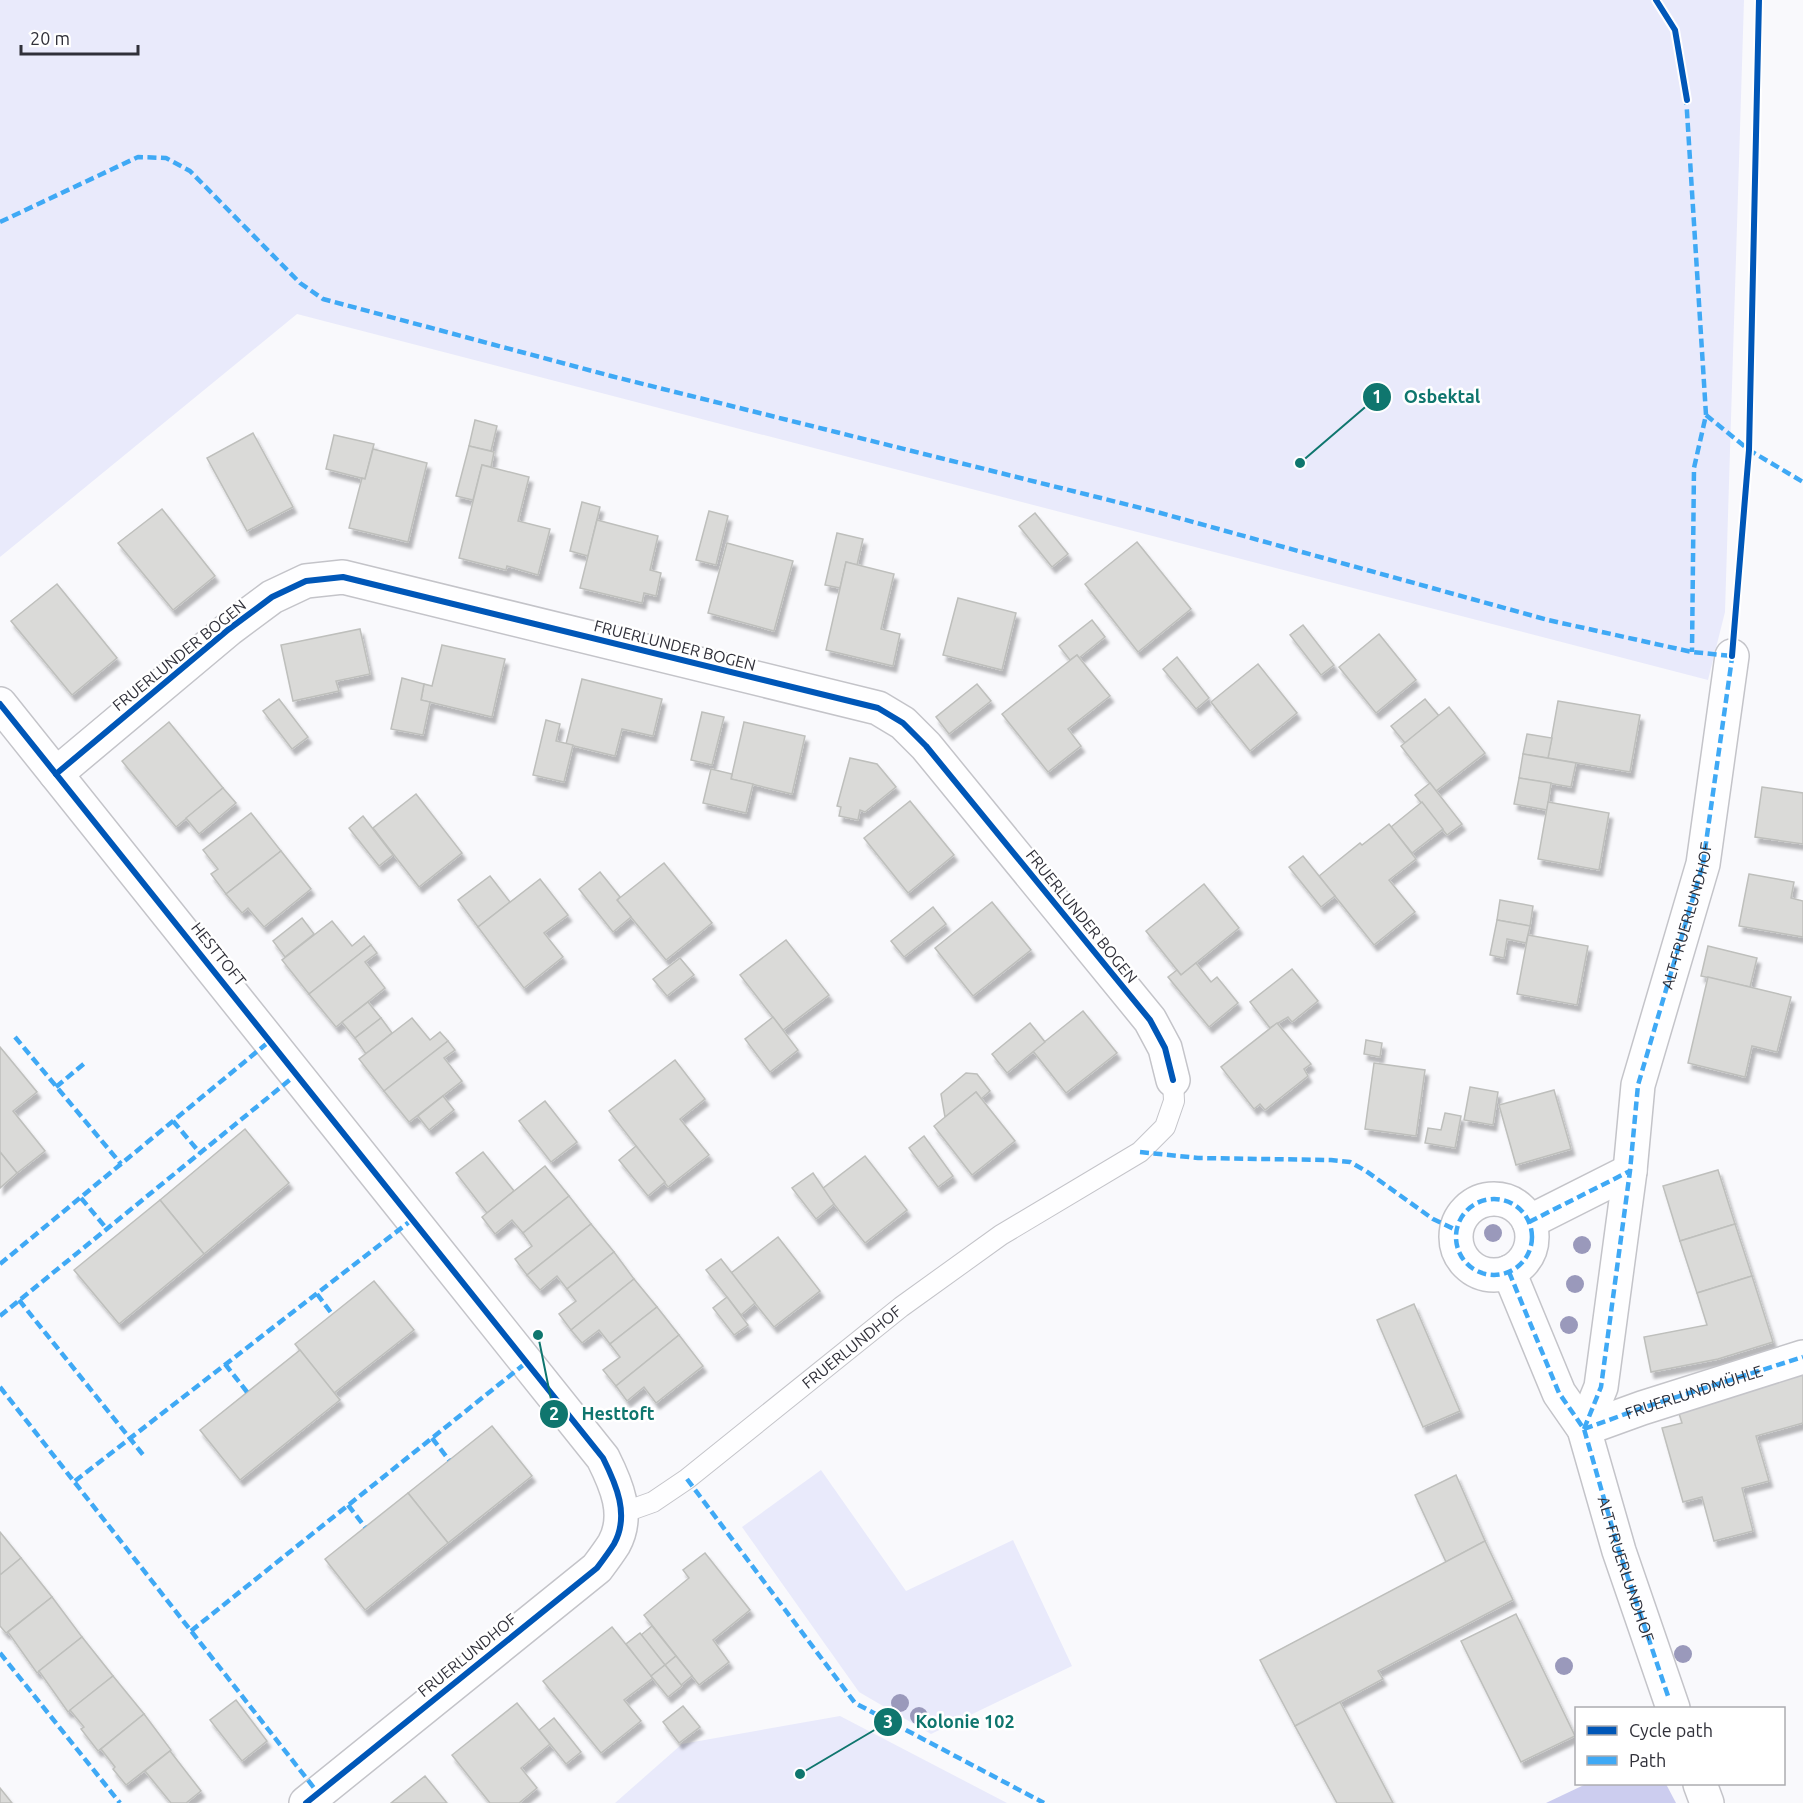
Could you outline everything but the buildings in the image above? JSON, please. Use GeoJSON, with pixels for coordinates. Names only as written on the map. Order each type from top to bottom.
{"type":"FeatureCollection","features":[{"type":"Feature","properties":{"kind":"street","name":"FRUERLUNDER BOGEN"},"geometry":{"type":"LineString","coordinates":[[56,774],[229,629],[272,597],[306,581],[343,577],[878,708],[903,723],[926,746],[1150,1020],[1165,1048],[1173,1080]]}},
{"type":"Feature","properties":{"kind":"street","name":"ALT-FRUERLUNDHOF"},"geometry":{"type":"LineString","coordinates":[[1584,1429],[1601,1387],[1630,1171],[1638,1085],[1702,864],[1732,656]]}},
{"type":"Feature","properties":{"kind":"street","name":"HESTTOFT"},"geometry":{"type":"LineString","coordinates":[[0,704],[603,1458],[616,1485],[622,1513]]}},
{"type":"Feature","properties":{"kind":"street"},"geometry":{"type":"LineString","coordinates":[[1529,1222],[1630,1171]]}},
{"type":"Feature","properties":{"kind":"street"},"geometry":{"type":"LineString","coordinates":[[1493,1199],[1508,1201],[1520,1209],[1529,1222],[1532,1236],[1530,1251],[1521,1263],[1509,1272],[1494,1275],[1480,1273],[1467,1264],[1459,1252],[1455,1238],[1458,1223],[1466,1210],[1479,1202],[1493,1199]]}},
{"type":"Feature","properties":{"kind":"street","name":"ALT-FRUERLUNDHOF"},"geometry":{"type":"LineString","coordinates":[[1509,1272],[1559,1393],[1584,1429],[1619,1551],[1673,1707]]}},
{"type":"Feature","properties":{"kind":"street","name":"FRUERLUNDMÜHLE"},"geometry":{"type":"LineString","coordinates":[[1584,1429],[1642,1408],[1803,1358]]}},
{"type":"Feature","properties":{"kind":"street","name":"FRUERLUNDHOF"},"geometry":{"type":"LineString","coordinates":[[306,1803],[597,1568],[615,1542],[622,1513]]}},
{"type":"Feature","properties":{"kind":"street"},"geometry":{"type":"LineString","coordinates":[[1700,1785],[1707,1803]]}},
{"type":"Feature","properties":{"kind":"lane","name":"FRUERLUNDHOF"},"geometry":{"type":"LineString","coordinates":[[622,1513],[653,1502],[687,1479],[901,1307],[1001,1235],[1140,1152],[1165,1127],[1174,1101],[1173,1080]]}},
{"type":"Feature","properties":{"kind":"shaded area"},"geometry":{"type":"Polygon","coordinates":[[[0,0],[1744,0],[1725,612],[1708,680],[297,314],[0,557],[0,0]]]}},
{"type":"Feature","properties":{"kind":"shaded area"},"geometry":{"type":"Polygon","coordinates":[[[821,1470],[906,1591],[1013,1540],[1072,1666],[931,1734],[859,1692],[742,1527],[821,1470]]]}},
{"type":"Feature","properties":{"kind":"shaded area"},"geometry":{"type":"Polygon","coordinates":[[[840,1716],[1007,1803],[615,1803],[682,1744],[840,1716]]]}},
{"type":"Feature","properties":{"kind":"water"},"geometry":{"type":"Polygon","coordinates":[[[1584,1785],[1667,1785],[1676,1803],[1546,1803],[1584,1785]]]}},
{"type":"Feature","properties":{"kind":"marked path"},"geometry":{"type":"LineString","coordinates":[[1686,96],[1706,415],[1694,468],[1692,652]]}},
{"type":"Feature","properties":{"kind":"marked path"},"geometry":{"type":"LineString","coordinates":[[0,222],[138,157],[166,158],[190,171],[300,283],[323,299],[611,376],[1157,512],[1548,620],[1692,652],[1732,656]]}},
{"type":"Feature","properties":{"kind":"marked path"},"geometry":{"type":"LineString","coordinates":[[1706,415],[1749,450],[1803,482]]}},
{"type":"Feature","properties":{"kind":"marked path"},"geometry":{"type":"LineString","coordinates":[[1584,1429],[1601,1387],[1630,1171],[1638,1085],[1703,864],[1733,651]]}},
{"type":"Feature","properties":{"kind":"marked path"},"geometry":{"type":"LineString","coordinates":[[15,1037],[121,1164]]}},
{"type":"Feature","properties":{"kind":"marked path"},"geometry":{"type":"LineString","coordinates":[[0,1264],[271,1040]]}},
{"type":"Feature","properties":{"kind":"marked path"},"geometry":{"type":"LineString","coordinates":[[56,1087],[86,1062]]}},
{"type":"Feature","properties":{"kind":"marked path"},"geometry":{"type":"LineString","coordinates":[[0,1316],[297,1074]]}},
{"type":"Feature","properties":{"kind":"marked path"},"geometry":{"type":"LineString","coordinates":[[173,1121],[200,1153]]}},
{"type":"Feature","properties":{"kind":"marked path"},"geometry":{"type":"LineString","coordinates":[[1140,1152],[1198,1158],[1350,1162],[1433,1219],[1456,1230]]}},
{"type":"Feature","properties":{"kind":"marked path"},"geometry":{"type":"LineString","coordinates":[[1529,1222],[1630,1171]]}},
{"type":"Feature","properties":{"kind":"marked path"},"geometry":{"type":"LineString","coordinates":[[81,1198],[107,1229]]}},
{"type":"Feature","properties":{"kind":"marked path"},"geometry":{"type":"LineString","coordinates":[[1494,1199],[1508,1202],[1521,1210],[1529,1223],[1532,1237],[1529,1251],[1521,1264],[1508,1272],[1494,1275],[1480,1272],[1467,1264],[1459,1251],[1456,1237],[1459,1223],[1467,1210],[1480,1202],[1494,1199]]}},
{"type":"Feature","properties":{"kind":"marked path"},"geometry":{"type":"LineString","coordinates":[[75,1481],[413,1219]]}},
{"type":"Feature","properties":{"kind":"marked path"},"geometry":{"type":"LineString","coordinates":[[1509,1272],[1559,1393],[1584,1429],[1619,1551],[1668,1696]]}},
{"type":"Feature","properties":{"kind":"marked path"},"geometry":{"type":"LineString","coordinates":[[317,1294],[332,1314]]}},
{"type":"Feature","properties":{"kind":"marked path"},"geometry":{"type":"LineString","coordinates":[[19,1300],[144,1456]]}},
{"type":"Feature","properties":{"kind":"marked path"},"geometry":{"type":"LineString","coordinates":[[1584,1429],[1642,1408],[1803,1357]]}},
{"type":"Feature","properties":{"kind":"marked path"},"geometry":{"type":"LineString","coordinates":[[191,1631],[527,1362]]}},
{"type":"Feature","properties":{"kind":"marked path"},"geometry":{"type":"LineString","coordinates":[[225,1364],[247,1392]]}},
{"type":"Feature","properties":{"kind":"marked path"},"geometry":{"type":"LineString","coordinates":[[0,1387],[318,1793]]}},
{"type":"Feature","properties":{"kind":"marked path"},"geometry":{"type":"LineString","coordinates":[[432,1438],[449,1460]]}},
{"type":"Feature","properties":{"kind":"marked path"},"geometry":{"type":"LineString","coordinates":[[687,1479],[855,1703],[1044,1803]]}},
{"type":"Feature","properties":{"kind":"marked path"},"geometry":{"type":"LineString","coordinates":[[348,1505],[365,1527]]}},
{"type":"Feature","properties":{"kind":"marked path"},"geometry":{"type":"LineString","coordinates":[[0,1653],[120,1803]]}},
{"type":"Feature","properties":{"kind":"cycle path"},"geometry":{"type":"LineString","coordinates":[[1656,0],[1675,30],[1687,100]]}},
{"type":"Feature","properties":{"kind":"cycle path"},"geometry":{"type":"LineString","coordinates":[[1732,656],[1749,450],[1759,0]]}},
{"type":"Feature","properties":{"kind":"cycle path"},"geometry":{"type":"LineString","coordinates":[[56,774],[229,629],[272,597],[306,581],[343,577],[878,708],[903,723],[926,746],[1150,1020],[1165,1048],[1173,1080]]}},
{"type":"Feature","properties":{"kind":"cycle path"},"geometry":{"type":"LineString","coordinates":[[0,704],[603,1458],[616,1489],[621,1511],[619,1533],[597,1568],[306,1803]]}},
{"type":"Feature","properties":{"kind":"place","name":"Osbektal"},"geometry":{"type":"Point","coordinates":[1300,463]}},
{"type":"Feature","properties":{"kind":"place","name":"Hesttoft"},"geometry":{"type":"Point","coordinates":[538,1335]}},
{"type":"Feature","properties":{"kind":"place","name":"Kolonie 102"},"geometry":{"type":"Point","coordinates":[800,1774]}}]}
